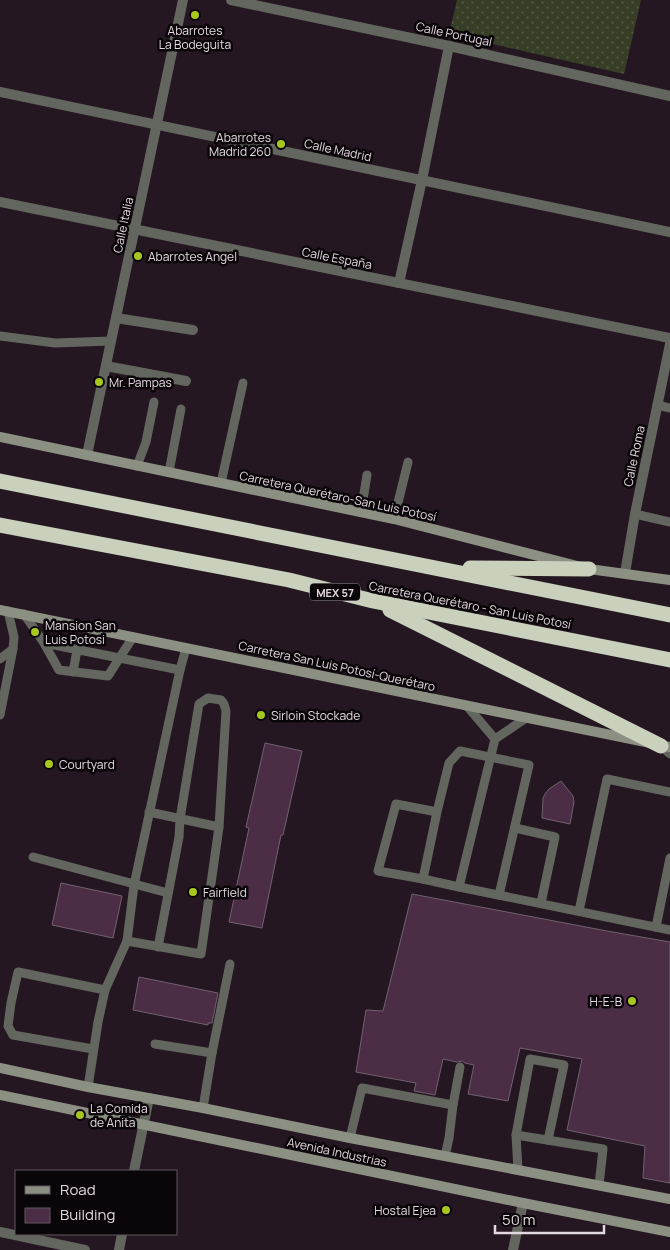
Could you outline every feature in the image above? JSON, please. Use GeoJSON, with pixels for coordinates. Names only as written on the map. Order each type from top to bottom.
{"type":"FeatureCollection","features":[{"type":"Feature","properties":{"kind":"highway"},"geometry":{"type":"LineString","coordinates":[[0,481],[670,615]]}},
{"type":"Feature","properties":{"kind":"highway","name":"Carretera Querétaro - San Luis Potosí"},"geometry":{"type":"LineString","coordinates":[[0,524],[289,580],[373,601],[670,660]]}},
{"type":"Feature","properties":{"kind":"highway"},"geometry":{"type":"LineString","coordinates":[[434,567],[589,569]]}},
{"type":"Feature","properties":{"kind":"highway"},"geometry":{"type":"LineString","coordinates":[[373,601],[667,749]]}},
{"type":"Feature","properties":{"kind":"main road","name":"Carretera Querétaro-San Luis Potosí"},"geometry":{"type":"LineString","coordinates":[[0,437],[394,519],[589,569],[670,580]]}},
{"type":"Feature","properties":{"kind":"main road","name":"Carretera San Luis Potosí-Querétaro"},"geometry":{"type":"LineString","coordinates":[[4,610],[667,749]]}},
{"type":"Feature","properties":{"kind":"main road","name":"Avenida Industrias"},"geometry":{"type":"LineString","coordinates":[[0,1068],[88,1087],[670,1199]]}},
{"type":"Feature","properties":{"kind":"main road","name":"Avenida Industrias"},"geometry":{"type":"LineString","coordinates":[[0,1095],[670,1232]]}},
{"type":"Feature","properties":{"kind":"street","name":"Calle Italia"},"geometry":{"type":"LineString","coordinates":[[87,455],[182,0]]}},
{"type":"Feature","properties":{"kind":"street","name":"Calle Portugal"},"geometry":{"type":"LineString","coordinates":[[231,0],[449,46],[670,96]]}},
{"type":"Feature","properties":{"kind":"street"},"geometry":{"type":"LineString","coordinates":[[399,283],[449,46]]}},
{"type":"Feature","properties":{"kind":"street","name":"Calle Madrid"},"geometry":{"type":"LineString","coordinates":[[0,92],[670,232]]}},
{"type":"Feature","properties":{"kind":"street","name":"Calle España"},"geometry":{"type":"LineString","coordinates":[[0,202],[670,338]]}},
{"type":"Feature","properties":{"kind":"street"},"geometry":{"type":"LineString","coordinates":[[116,318],[192,330]]}},
{"type":"Feature","properties":{"kind":"street","name":"Calle Roma"},"geometry":{"type":"LineString","coordinates":[[626,573],[635,514],[670,344]]}},
{"type":"Feature","properties":{"kind":"street"},"geometry":{"type":"LineString","coordinates":[[106,366],[186,381]]}},
{"type":"Feature","properties":{"kind":"street"},"geometry":{"type":"LineString","coordinates":[[134,1170],[149,1098]]}},
{"type":"Feature","properties":{"kind":"street"},"geometry":{"type":"LineString","coordinates":[[513,1250],[523,1203]]}},
{"type":"Feature","properties":{"kind":"street"},"geometry":{"type":"LineString","coordinates":[[0,1232],[85,1250]]}},
{"type":"Feature","properties":{"kind":"street"},"geometry":{"type":"LineString","coordinates":[[118,1250],[122,1235]]}},
{"type":"Feature","properties":{"kind":"lane"},"geometry":{"type":"LineString","coordinates":[[0,336],[55,343],[111,340]]}},
{"type":"Feature","properties":{"kind":"lane"},"geometry":{"type":"LineString","coordinates":[[221,483],[243,382]]}},
{"type":"Feature","properties":{"kind":"lane"},"geometry":{"type":"LineString","coordinates":[[137,466],[146,442],[154,402]]}},
{"type":"Feature","properties":{"kind":"lane"},"geometry":{"type":"LineString","coordinates":[[658,405],[670,408]]}},
{"type":"Feature","properties":{"kind":"lane"},"geometry":{"type":"LineString","coordinates":[[168,472],[181,409]]}},
{"type":"Feature","properties":{"kind":"lane"},"geometry":{"type":"LineString","coordinates":[[394,519],[408,462]]}},
{"type":"Feature","properties":{"kind":"lane"},"geometry":{"type":"LineString","coordinates":[[360,512],[367,475]]}},
{"type":"Feature","properties":{"kind":"lane"},"geometry":{"type":"LineString","coordinates":[[635,514],[670,522]]}},
{"type":"Feature","properties":{"kind":"lane"},"geometry":{"type":"LineString","coordinates":[[0,715],[14,649],[14,637],[4,610]]}},
{"type":"Feature","properties":{"kind":"lane"},"geometry":{"type":"LineString","coordinates":[[24,614],[44,643],[59,670],[108,676],[133,637]]}},
{"type":"Feature","properties":{"kind":"lane"},"geometry":{"type":"LineString","coordinates":[[44,643],[180,670]]}},
{"type":"Feature","properties":{"kind":"lane"},"geometry":{"type":"LineString","coordinates":[[88,1087],[93,1049],[105,990],[128,941],[134,885],[186,648]]}},
{"type":"Feature","properties":{"kind":"lane"},"geometry":{"type":"LineString","coordinates":[[0,658],[14,649]]}},
{"type":"Feature","properties":{"kind":"lane"},"geometry":{"type":"LineString","coordinates":[[73,672],[77,650]]}},
{"type":"Feature","properties":{"kind":"lane"},"geometry":{"type":"LineString","coordinates":[[128,941],[158,947],[201,954],[219,827],[226,711],[221,700],[208,698],[199,704],[180,819],[179,836],[158,947]]}},
{"type":"Feature","properties":{"kind":"lane"},"geometry":{"type":"LineString","coordinates":[[467,706],[495,739]]}},
{"type":"Feature","properties":{"kind":"lane"},"geometry":{"type":"LineString","coordinates":[[459,887],[495,739],[526,718]]}},
{"type":"Feature","properties":{"kind":"lane"},"geometry":{"type":"LineString","coordinates":[[423,879],[449,763],[460,750],[529,765],[499,895]]}},
{"type":"Feature","properties":{"kind":"lane"},"geometry":{"type":"LineString","coordinates":[[579,911],[607,779],[670,792]]}},
{"type":"Feature","properties":{"kind":"lane"},"geometry":{"type":"LineString","coordinates":[[437,812],[396,804],[378,871],[670,930]]}},
{"type":"Feature","properties":{"kind":"lane"},"geometry":{"type":"LineString","coordinates":[[149,812],[219,827]]}},
{"type":"Feature","properties":{"kind":"lane"},"geometry":{"type":"LineString","coordinates":[[515,828],[555,837],[541,903]]}},
{"type":"Feature","properties":{"kind":"lane"},"geometry":{"type":"LineString","coordinates":[[33,857],[168,893]]}},
{"type":"Feature","properties":{"kind":"lane"},"geometry":{"type":"LineString","coordinates":[[656,927],[670,858]]}},
{"type":"Feature","properties":{"kind":"lane"},"geometry":{"type":"LineString","coordinates":[[203,1108],[230,964]]}},
{"type":"Feature","properties":{"kind":"lane"},"geometry":{"type":"LineString","coordinates":[[93,1049],[13,1035],[8,1026],[11,1002],[18,972],[105,990]]}},
{"type":"Feature","properties":{"kind":"lane"},"geometry":{"type":"LineString","coordinates":[[155,1044],[212,1053]]}},
{"type":"Feature","properties":{"kind":"lane"},"geometry":{"type":"LineString","coordinates":[[518,1170],[516,1135],[530,1060],[564,1065],[548,1140]]}},
{"type":"Feature","properties":{"kind":"lane"},"geometry":{"type":"LineString","coordinates":[[446,1156],[452,1105],[460,1066]]}},
{"type":"Feature","properties":{"kind":"lane"},"geometry":{"type":"LineString","coordinates":[[350,1138],[362,1088],[452,1105]]}},
{"type":"Feature","properties":{"kind":"lane"},"geometry":{"type":"LineString","coordinates":[[516,1135],[603,1149],[598,1185]]}},
{"type":"Feature","properties":{"kind":"green space"},"geometry":{"type":"Polygon","coordinates":[[[457,0],[641,0],[624,74],[449,34],[457,0]]]}},
{"type":"Feature","properties":{"kind":"building"},"geometry":{"type":"Polygon","coordinates":[[[265,743],[302,751],[283,835],[281,835],[262,928],[229,922],[249,828],[246,827],[265,743]]]}},
{"type":"Feature","properties":{"kind":"building"},"geometry":{"type":"Polygon","coordinates":[[[561,781],[573,796],[574,802],[570,824],[542,818],[545,794],[561,781]]]}},
{"type":"Feature","properties":{"kind":"building"},"geometry":{"type":"Polygon","coordinates":[[[61,883],[122,896],[113,938],[52,925],[61,883]]]}},
{"type":"Feature","properties":{"kind":"building"},"geometry":{"type":"Polygon","coordinates":[[[412,894],[670,942],[670,1183],[643,1178],[645,1146],[567,1130],[582,1059],[520,1048],[508,1101],[468,1094],[474,1065],[462,1061],[457,1062],[443,1059],[435,1095],[414,1091],[416,1083],[356,1072],[366,1010],[383,1011],[412,894]]]}},
{"type":"Feature","properties":{"kind":"building"},"geometry":{"type":"Polygon","coordinates":[[[139,977],[218,993],[212,1023],[208,1023],[208,1025],[133,1010],[139,977]]]}},
{"type":"Feature","properties":{"kind":"place","name":"Abarrotes La Bodeguita"},"geometry":{"type":"Point","coordinates":[195,15]}},
{"type":"Feature","properties":{"kind":"place","name":"Abarrotes Madrid 260"},"geometry":{"type":"Point","coordinates":[281,144]}},
{"type":"Feature","properties":{"kind":"place","name":"Abarrotes Angel"},"geometry":{"type":"Point","coordinates":[138,256]}},
{"type":"Feature","properties":{"kind":"place","name":"Mr. Pampas"},"geometry":{"type":"Point","coordinates":[99,382]}},
{"type":"Feature","properties":{"kind":"place","name":"Mansion San Luis Potosi"},"geometry":{"type":"Point","coordinates":[35,632]}},
{"type":"Feature","properties":{"kind":"place","name":"Sirloin Stockade"},"geometry":{"type":"Point","coordinates":[261,715]}},
{"type":"Feature","properties":{"kind":"place","name":"Courtyard"},"geometry":{"type":"Point","coordinates":[49,764]}},
{"type":"Feature","properties":{"kind":"place","name":"Fairfield"},"geometry":{"type":"Point","coordinates":[193,892]}},
{"type":"Feature","properties":{"kind":"place","name":"H-E-B"},"geometry":{"type":"Point","coordinates":[632,1001]}},
{"type":"Feature","properties":{"kind":"place","name":"La Comida de Anita"},"geometry":{"type":"Point","coordinates":[80,1115]}},
{"type":"Feature","properties":{"kind":"place","name":"Hostal Ejea"},"geometry":{"type":"Point","coordinates":[446,1210]}}]}
